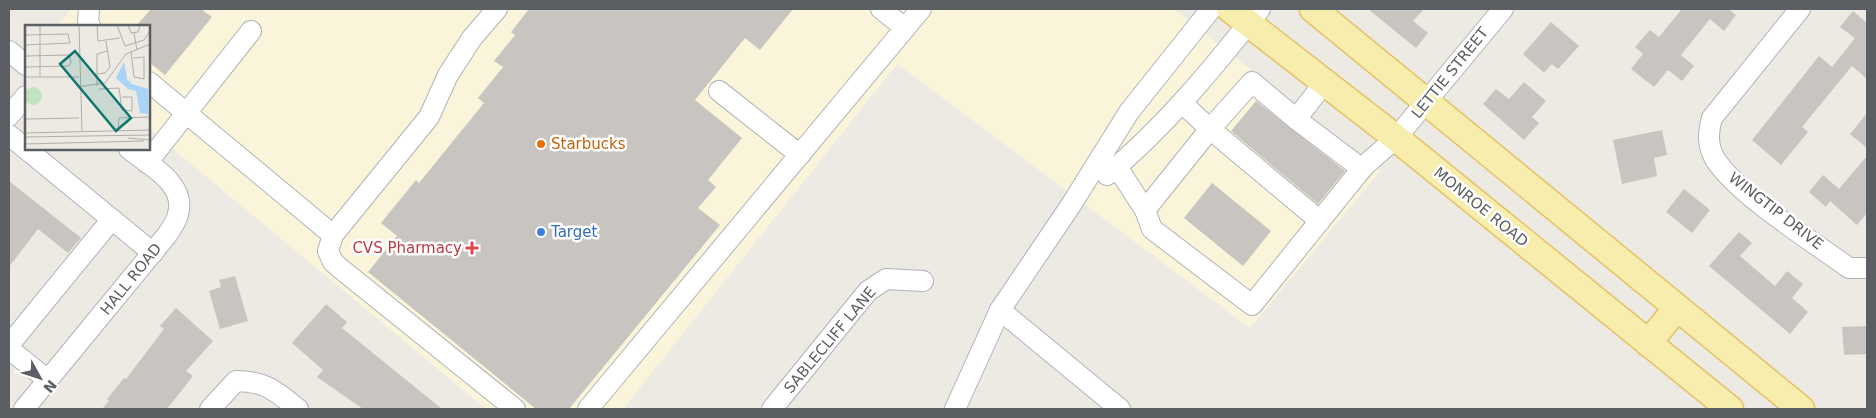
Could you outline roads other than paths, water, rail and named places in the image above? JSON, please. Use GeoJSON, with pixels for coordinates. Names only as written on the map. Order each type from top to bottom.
{"type":"FeatureCollection","features":[{"type":"Feature","properties":{"kind":"main road"},"geometry":{"type":"LineString","coordinates":[[1313,9],[1801,409]]}},
{"type":"Feature","properties":{"kind":"main road","name":"MONROE ROAD"},"geometry":{"type":"LineString","coordinates":[[1246,14],[1325,82],[1730,409]]}},
{"type":"Feature","properties":{"kind":"main road"},"geometry":{"type":"LineString","coordinates":[[1648,342],[1677,308]]}},
{"type":"Feature","properties":{"kind":"street"},"geometry":{"type":"LineString","coordinates":[[89,9],[90,25]]}},
{"type":"Feature","properties":{"kind":"street"},"geometry":{"type":"LineString","coordinates":[[497,9],[472,38],[448,75],[429,117],[333,235],[328,251],[333,262],[515,409]]}},
{"type":"Feature","properties":{"kind":"street"},"geometry":{"type":"LineString","coordinates":[[881,9],[905,28]]}},
{"type":"Feature","properties":{"kind":"street"},"geometry":{"type":"LineString","coordinates":[[588,409],[922,9]]}},
{"type":"Feature","properties":{"kind":"street"},"geometry":{"type":"LineString","coordinates":[[955,409],[1000,310],[1072,205],[1129,112],[1211,9]]}},
{"type":"Feature","properties":{"kind":"street","name":"LETTIE STREET"},"geometry":{"type":"LineString","coordinates":[[1145,210],[1152,229],[1252,305],[1362,169],[1396,138],[1502,9]]}},
{"type":"Feature","properties":{"kind":"street","name":"WINGTIP DRIVE"},"geometry":{"type":"LineString","coordinates":[[1800,9],[1712,118],[1707,136],[1714,157],[1728,174],[1759,201],[1849,268],[1867,268]]}},
{"type":"Feature","properties":{"kind":"street"},"geometry":{"type":"LineString","coordinates":[[1072,205],[1141,147],[1182,103],[1246,14]]}},
{"type":"Feature","properties":{"kind":"street"},"geometry":{"type":"LineString","coordinates":[[146,163],[251,31]]}},
{"type":"Feature","properties":{"kind":"street"},"geometry":{"type":"LineString","coordinates":[[9,51],[25,64]]}},
{"type":"Feature","properties":{"kind":"street"},"geometry":{"type":"LineString","coordinates":[[1117,167],[1145,210],[1210,129],[1252,82],[1296,119],[1362,169]]}},
{"type":"Feature","properties":{"kind":"street"},"geometry":{"type":"LineString","coordinates":[[1296,119],[1325,82]]}},
{"type":"Feature","properties":{"kind":"street"},"geometry":{"type":"LineString","coordinates":[[150,83],[333,235]]}},
{"type":"Feature","properties":{"kind":"street"},"geometry":{"type":"LineString","coordinates":[[719,91],[800,155]]}},
{"type":"Feature","properties":{"kind":"street"},"geometry":{"type":"LineString","coordinates":[[9,116],[25,97]]}},
{"type":"Feature","properties":{"kind":"street"},"geometry":{"type":"LineString","coordinates":[[1182,103],[1210,129],[1320,221]]}},
{"type":"Feature","properties":{"kind":"street"},"geometry":{"type":"LineString","coordinates":[[9,135],[25,148]]}},
{"type":"Feature","properties":{"kind":"street"},"geometry":{"type":"LineString","coordinates":[[27,150],[152,253]]}},
{"type":"Feature","properties":{"kind":"street","name":"HALL ROAD"},"geometry":{"type":"LineString","coordinates":[[24,409],[167,235],[178,215],[180,199],[172,184],[130,150]]}},
{"type":"Feature","properties":{"kind":"street"},"geometry":{"type":"LineString","coordinates":[[48,380],[9,347],[112,219]]}},
{"type":"Feature","properties":{"kind":"street","name":"SABLECLIFF LANE"},"geometry":{"type":"LineString","coordinates":[[772,409],[868,291],[886,279],[923,281]]}},
{"type":"Feature","properties":{"kind":"street"},"geometry":{"type":"LineString","coordinates":[[1000,310],[1120,409]]}},
{"type":"Feature","properties":{"kind":"street"},"geometry":{"type":"LineString","coordinates":[[210,409],[236,381],[255,381],[268,387],[298,409]]}},
{"type":"Feature","properties":{"kind":"place","name":"Starbucks"},"geometry":{"type":"Point","coordinates":[541,144]}},
{"type":"Feature","properties":{"kind":"place","name":"Target"},"geometry":{"type":"Point","coordinates":[541,232]}},
{"type":"Feature","properties":{"kind":"place","name":"CVS Pharmacy"},"geometry":{"type":"Point","coordinates":[472,248]}}]}
